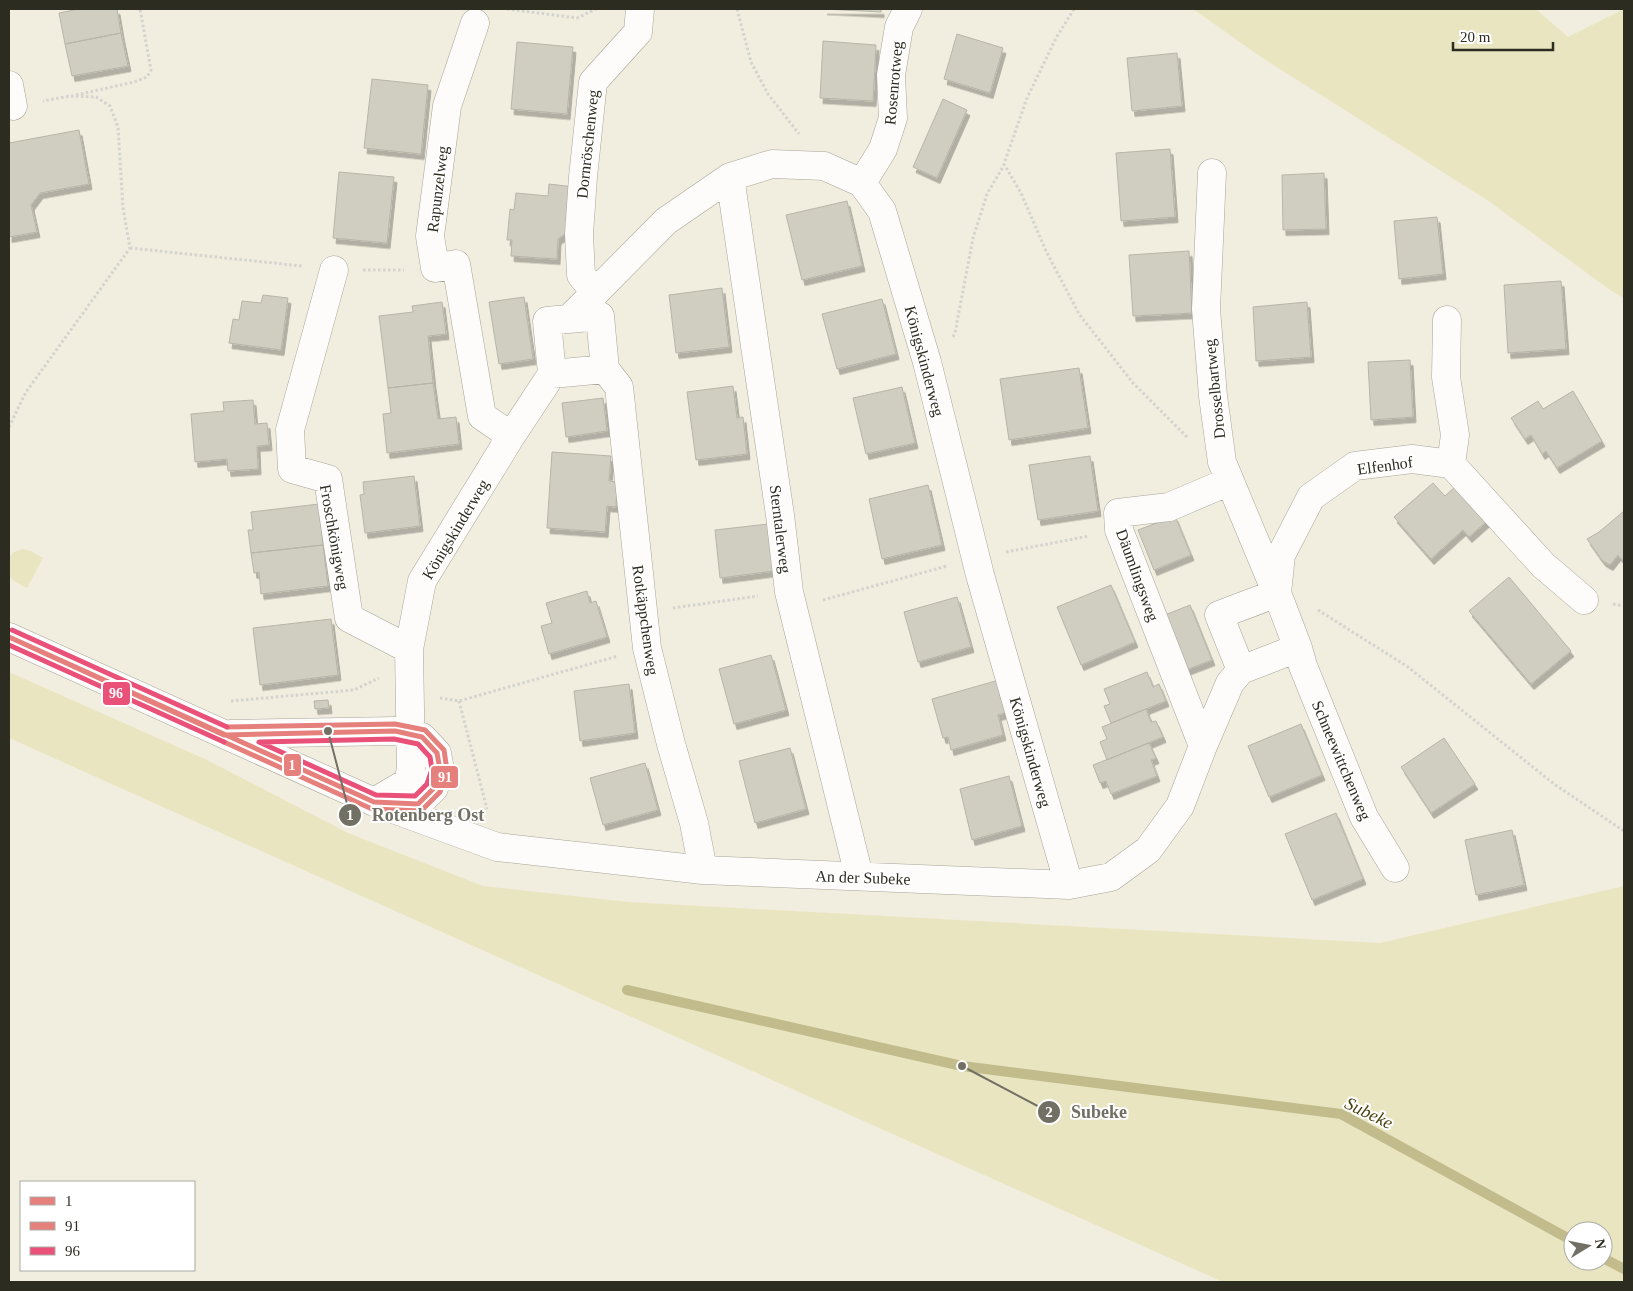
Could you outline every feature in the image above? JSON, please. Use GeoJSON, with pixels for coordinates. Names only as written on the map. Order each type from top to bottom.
{"type":"FeatureCollection","features":[{"type":"Feature","properties":{"kind":"street","name":"Dornröschenweg"},"geometry":{"type":"LineString","coordinates":[[595,292],[581,275],[579,234],[583,177],[594,82],[638,32],[640,9]]}},
{"type":"Feature","properties":{"kind":"street","name":"Rosenrotweg"},"geometry":{"type":"LineString","coordinates":[[862,183],[883,149],[893,118],[890,76],[899,26],[908,9]]}},
{"type":"Feature","properties":{"kind":"street","name":"Rapunzelweg"},"geometry":{"type":"LineString","coordinates":[[475,23],[447,106],[430,236],[435,268],[456,264],[482,416],[511,436]]}},
{"type":"Feature","properties":{"kind":"street"},"geometry":{"type":"LineString","coordinates":[[570,319],[666,221],[730,177],[772,164],[824,166],[862,183]]}},
{"type":"Feature","properties":{"kind":"street","name":"Drosselbartweg"},"geometry":{"type":"LineString","coordinates":[[1212,173],[1206,308],[1213,396],[1226,471],[1277,593]]}},
{"type":"Feature","properties":{"kind":"street","name":"Sterntalerweg"},"geometry":{"type":"LineString","coordinates":[[730,177],[780,515],[789,592],[858,876]]}},
{"type":"Feature","properties":{"kind":"street","name":"Königskinderweg"},"geometry":{"type":"LineString","coordinates":[[862,183],[882,211],[927,362],[980,575],[1069,885]]}},
{"type":"Feature","properties":{"kind":"street","name":"Froschkönigweg"},"geometry":{"type":"LineString","coordinates":[[334,270],[290,430],[292,469],[328,479],[349,618],[409,657]]}},
{"type":"Feature","properties":{"kind":"street"},"geometry":{"type":"LineString","coordinates":[[600,316],[605,369],[552,374],[547,320],[570,319],[600,316]]}},
{"type":"Feature","properties":{"kind":"street"},"geometry":{"type":"LineString","coordinates":[[1447,320],[1446,377],[1455,435],[1451,464],[1543,565],[1584,600]]}},
{"type":"Feature","properties":{"kind":"street","name":"Rotkäppchenweg"},"geometry":{"type":"LineString","coordinates":[[605,369],[618,386],[647,648],[671,744],[694,823],[703,870]]}},
{"type":"Feature","properties":{"kind":"street","name":"Königskinderweg"},"geometry":{"type":"LineString","coordinates":[[411,735],[409,657],[422,581],[511,436],[552,374]]}},
{"type":"Feature","properties":{"kind":"street","name":"Elfenhof"},"geometry":{"type":"LineString","coordinates":[[1277,593],[1281,555],[1311,497],[1355,466],[1412,459],[1451,464]]}},
{"type":"Feature","properties":{"kind":"street","name":"Däumlingsweg"},"geometry":{"type":"LineString","coordinates":[[1203,746],[1119,530],[1118,513],[1169,507],[1226,471]]}},
{"type":"Feature","properties":{"kind":"street"},"geometry":{"type":"LineString","coordinates":[[1277,593],[1298,648],[1241,670],[1219,616],[1277,593]]}},
{"type":"Feature","properties":{"kind":"street","name":"An der Subeke"},"geometry":{"type":"LineString","coordinates":[[9,638],[374,802],[497,847],[703,870],[1069,885],[1111,876],[1148,850],[1180,806],[1230,683],[1241,670]]}},
{"type":"Feature","properties":{"kind":"street","name":"Schneewittchenweg"},"geometry":{"type":"LineString","coordinates":[[1298,648],[1364,817],[1395,868]]}},
{"type":"Feature","properties":{"kind":"street","name":"An der Subeke"},"geometry":{"type":"LineString","coordinates":[[224,734],[395,731],[422,737],[437,753],[440,770],[434,788],[418,804],[374,802]]}},
{"type":"Feature","properties":{"kind":"path"},"geometry":{"type":"LineString","coordinates":[[70,96],[134,82],[147,77],[151,70],[140,9]]}},
{"type":"Feature","properties":{"kind":"path"},"geometry":{"type":"LineString","coordinates":[[507,9],[577,18],[596,9]]}},
{"type":"Feature","properties":{"kind":"path"},"geometry":{"type":"LineString","coordinates":[[737,9],[751,62],[768,94],[824,166]]}},
{"type":"Feature","properties":{"kind":"path"},"geometry":{"type":"LineString","coordinates":[[927,362],[946,350],[954,333],[973,238],[987,194],[1004,164],[1027,98],[1056,38],[1074,9]]}},
{"type":"Feature","properties":{"kind":"path"},"geometry":{"type":"LineString","coordinates":[[9,427],[26,392],[130,248],[124,208],[118,127],[110,106],[96,97],[11,96]]}},
{"type":"Feature","properties":{"kind":"path"},"geometry":{"type":"LineString","coordinates":[[1004,164],[1021,193],[1046,251],[1079,314],[1133,383],[1198,448],[1226,471]]}},
{"type":"Feature","properties":{"kind":"path"},"geometry":{"type":"LineString","coordinates":[[130,248],[334,270],[401,270]]}},
{"type":"Feature","properties":{"kind":"path"},"geometry":{"type":"LineString","coordinates":[[1025,549],[1119,530]]}},
{"type":"Feature","properties":{"kind":"path"},"geometry":{"type":"LineString","coordinates":[[850,593],[948,566]]}},
{"type":"Feature","properties":{"kind":"path"},"geometry":{"type":"LineString","coordinates":[[689,606],[789,592]]}},
{"type":"Feature","properties":{"kind":"path"},"geometry":{"type":"LineString","coordinates":[[1277,593],[1300,598],[1408,667],[1554,784],[1624,831]]}},
{"type":"Feature","properties":{"kind":"path"},"geometry":{"type":"LineString","coordinates":[[497,847],[458,701],[647,648]]}},
{"type":"Feature","properties":{"kind":"path"},"geometry":{"type":"LineString","coordinates":[[224,701],[354,690],[409,657]]}},
{"type":"Feature","properties":{"kind":"shaded area"},"geometry":{"type":"Polygon","coordinates":[[[1193,9],[1536,9],[1568,37],[1624,9],[1624,298],[1610,290],[1487,200],[1261,57],[1193,9]]]}},
{"type":"Feature","properties":{"kind":"shaded area"},"geometry":{"type":"Polygon","coordinates":[[[23,549],[43,558],[27,588],[13,580],[9,571],[9,558],[14,552],[23,549]]]}},
{"type":"Feature","properties":{"kind":"shaded area"},"geometry":{"type":"Polygon","coordinates":[[[9,672],[207,760],[348,833],[483,886],[628,902],[1380,943],[1624,886],[1624,1282],[1223,1282],[9,738],[9,672]]]}},
{"type":"Feature","properties":{"kind":"building"},"geometry":{"type":"Polygon","coordinates":[[[79,9],[117,9],[121,33],[65,44],[59,13],[79,9]]]}},
{"type":"Feature","properties":{"kind":"building"},"geometry":{"type":"Polygon","coordinates":[[[824,9],[881,9],[881,12],[824,9]]]}},
{"type":"Feature","properties":{"kind":"building"},"geometry":{"type":"Polygon","coordinates":[[[121,33],[128,66],[72,76],[65,44],[121,33]]]}},
{"type":"Feature","properties":{"kind":"building"},"geometry":{"type":"Polygon","coordinates":[[[957,34],[1003,48],[990,93],[944,79],[957,34]]]}},
{"type":"Feature","properties":{"kind":"building"},"geometry":{"type":"Polygon","coordinates":[[[823,41],[876,45],[873,101],[820,98],[823,41]]]}},
{"type":"Feature","properties":{"kind":"building"},"geometry":{"type":"Polygon","coordinates":[[[517,42],[573,47],[567,114],[511,109],[517,42]]]}},
{"type":"Feature","properties":{"kind":"building"},"geometry":{"type":"Polygon","coordinates":[[[1177,53],[1182,106],[1132,111],[1127,58],[1177,53]]]}},
{"type":"Feature","properties":{"kind":"building"},"geometry":{"type":"Polygon","coordinates":[[[372,79],[428,85],[421,154],[364,148],[372,79]]]}},
{"type":"Feature","properties":{"kind":"building"},"geometry":{"type":"Polygon","coordinates":[[[943,99],[967,110],[937,178],[913,167],[943,99]]]}},
{"type":"Feature","properties":{"kind":"building"},"geometry":{"type":"Polygon","coordinates":[[[79,130],[89,184],[40,193],[31,205],[37,232],[9,237],[9,143],[79,130]]]}},
{"type":"Feature","properties":{"kind":"building"},"geometry":{"type":"Polygon","coordinates":[[[1170,149],[1175,217],[1121,221],[1116,153],[1170,149]]]}},
{"type":"Feature","properties":{"kind":"building"},"geometry":{"type":"Polygon","coordinates":[[[339,172],[394,177],[387,243],[333,238],[339,172]]]}},
{"type":"Feature","properties":{"kind":"building"},"geometry":{"type":"Polygon","coordinates":[[[1324,173],[1326,229],[1283,230],[1282,175],[1324,173]]]}},
{"type":"Feature","properties":{"kind":"building"},"geometry":{"type":"Polygon","coordinates":[[[549,184],[575,187],[572,229],[558,239],[557,259],[511,256],[512,240],[507,240],[510,209],[514,210],[516,193],[548,196],[549,184]]]}},
{"type":"Feature","properties":{"kind":"building"},"geometry":{"type":"Polygon","coordinates":[[[847,201],[862,266],[802,280],[786,215],[847,201]]]}},
{"type":"Feature","properties":{"kind":"building"},"geometry":{"type":"Polygon","coordinates":[[[1437,217],[1443,274],[1399,279],[1394,221],[1437,217]]]}},
{"type":"Feature","properties":{"kind":"building"},"geometry":{"type":"Polygon","coordinates":[[[1189,251],[1192,313],[1133,316],[1129,255],[1189,251]]]}},
{"type":"Feature","properties":{"kind":"building"},"geometry":{"type":"Polygon","coordinates":[[[1561,281],[1566,349],[1508,353],[1504,285],[1561,281]]]}},
{"type":"Feature","properties":{"kind":"building"},"geometry":{"type":"Polygon","coordinates":[[[722,288],[729,347],[676,353],[669,295],[722,288]]]}},
{"type":"Feature","properties":{"kind":"building"},"geometry":{"type":"Polygon","coordinates":[[[263,295],[288,298],[281,350],[229,343],[233,319],[239,320],[242,301],[261,303],[263,295]]]}},
{"type":"Feature","properties":{"kind":"building"},"geometry":{"type":"Polygon","coordinates":[[[524,297],[533,359],[499,364],[489,302],[524,297]]]}},
{"type":"Feature","properties":{"kind":"building"},"geometry":{"type":"Polygon","coordinates":[[[882,299],[896,354],[837,369],[822,314],[882,299]]]}},
{"type":"Feature","properties":{"kind":"building"},"geometry":{"type":"Polygon","coordinates":[[[442,302],[446,334],[428,336],[433,383],[388,388],[379,316],[413,312],[412,306],[442,302]]]}},
{"type":"Feature","properties":{"kind":"building"},"geometry":{"type":"Polygon","coordinates":[[[1307,302],[1311,357],[1256,361],[1253,307],[1307,302]]]}},
{"type":"Feature","properties":{"kind":"building"},"geometry":{"type":"Polygon","coordinates":[[[1410,360],[1413,417],[1371,420],[1368,362],[1410,360]]]}},
{"type":"Feature","properties":{"kind":"building"},"geometry":{"type":"Polygon","coordinates":[[[1079,368],[1088,428],[1009,440],[1000,379],[1079,368]]]}},
{"type":"Feature","properties":{"kind":"building"},"geometry":{"type":"Polygon","coordinates":[[[433,383],[438,419],[456,417],[459,444],[387,453],[383,414],[391,413],[388,388],[433,383]]]}},
{"type":"Feature","properties":{"kind":"building"},"geometry":{"type":"Polygon","coordinates":[[[733,386],[737,418],[743,417],[747,454],[696,460],[687,392],[733,386]]]}},
{"type":"Feature","properties":{"kind":"building"},"geometry":{"type":"Polygon","coordinates":[[[902,387],[915,443],[866,454],[853,398],[902,387]]]}},
{"type":"Feature","properties":{"kind":"building"},"geometry":{"type":"Polygon","coordinates":[[[1573,391],[1602,441],[1557,468],[1546,451],[1542,454],[1531,435],[1525,439],[1511,418],[1538,401],[1543,409],[1573,391]]]}},
{"type":"Feature","properties":{"kind":"building"},"geometry":{"type":"Polygon","coordinates":[[[603,398],[607,431],[566,437],[562,403],[603,398]]]}},
{"type":"Feature","properties":{"kind":"building"},"geometry":{"type":"Polygon","coordinates":[[[253,400],[255,424],[267,423],[269,445],[257,446],[258,469],[228,471],[227,459],[195,462],[191,414],[224,411],[223,402],[253,400]]]}},
{"type":"Feature","properties":{"kind":"building"},"geometry":{"type":"Polygon","coordinates":[[[552,452],[611,456],[609,481],[617,482],[616,507],[607,506],[605,532],[547,528],[552,452]]]}},
{"type":"Feature","properties":{"kind":"building"},"geometry":{"type":"Polygon","coordinates":[[[1090,456],[1098,511],[1038,520],[1029,465],[1090,456]]]}},
{"type":"Feature","properties":{"kind":"building"},"geometry":{"type":"Polygon","coordinates":[[[414,476],[420,526],[365,533],[360,495],[364,494],[363,482],[414,476]]]}},
{"type":"Feature","properties":{"kind":"building"},"geometry":{"type":"Polygon","coordinates":[[[1433,483],[1445,496],[1456,486],[1487,521],[1469,537],[1463,530],[1431,559],[1394,517],[1433,483]]]}},
{"type":"Feature","properties":{"kind":"building"},"geometry":{"type":"Polygon","coordinates":[[[928,485],[942,545],[882,559],[869,499],[928,485]]]}},
{"type":"Feature","properties":{"kind":"building"},"geometry":{"type":"Polygon","coordinates":[[[319,504],[323,545],[251,553],[248,530],[253,530],[251,512],[319,504]]]}},
{"type":"Feature","properties":{"kind":"building"},"geometry":{"type":"Polygon","coordinates":[[[1624,511],[1624,562],[1618,555],[1610,565],[1603,561],[1587,539],[1599,532],[1624,511]]]}},
{"type":"Feature","properties":{"kind":"building"},"geometry":{"type":"Polygon","coordinates":[[[1175,516],[1191,555],[1154,570],[1138,530],[1175,516]]]}},
{"type":"Feature","properties":{"kind":"building"},"geometry":{"type":"Polygon","coordinates":[[[768,524],[774,571],[720,578],[715,530],[768,524]]]}},
{"type":"Feature","properties":{"kind":"building"},"geometry":{"type":"Polygon","coordinates":[[[323,545],[328,586],[261,594],[259,572],[254,573],[251,553],[323,545]]]}},
{"type":"Feature","properties":{"kind":"building"},"geometry":{"type":"Polygon","coordinates":[[[1509,577],[1571,651],[1531,684],[1469,611],[1509,577]]]}},
{"type":"Feature","properties":{"kind":"building"},"geometry":{"type":"Polygon","coordinates":[[[1111,585],[1135,642],[1081,665],[1057,607],[1111,585]]]}},
{"type":"Feature","properties":{"kind":"building"},"geometry":{"type":"Polygon","coordinates":[[[587,591],[590,603],[596,601],[607,637],[549,654],[541,626],[552,623],[546,603],[587,591]]]}},
{"type":"Feature","properties":{"kind":"building"},"geometry":{"type":"Polygon","coordinates":[[[957,597],[971,647],[918,662],[904,612],[957,597]]]}},
{"type":"Feature","properties":{"kind":"building"},"geometry":{"type":"Polygon","coordinates":[[[1190,605],[1212,660],[1186,670],[1165,615],[1190,605]]]}},
{"type":"Feature","properties":{"kind":"building"},"geometry":{"type":"Polygon","coordinates":[[[331,619],[338,675],[260,685],[253,628],[331,619]]]}},
{"type":"Feature","properties":{"kind":"building"},"geometry":{"type":"Polygon","coordinates":[[[771,655],[786,710],[734,724],[719,669],[771,655]]]}},
{"type":"Feature","properties":{"kind":"building"},"geometry":{"type":"Polygon","coordinates":[[[1147,672],[1153,687],[1159,684],[1166,701],[1111,723],[1104,706],[1110,704],[1104,689],[1147,672]]]}},
{"type":"Feature","properties":{"kind":"building"},"geometry":{"type":"Polygon","coordinates":[[[999,680],[1008,712],[998,715],[1003,735],[951,750],[948,737],[943,738],[932,699],[999,680]]]}},
{"type":"Feature","properties":{"kind":"building"},"geometry":{"type":"Polygon","coordinates":[[[629,684],[635,733],[580,741],[574,691],[629,684]]]}},
{"type":"Feature","properties":{"kind":"building"},"geometry":{"type":"Polygon","coordinates":[[[328,700],[329,708],[315,709],[314,701],[328,700]]]}},
{"type":"Feature","properties":{"kind":"building"},"geometry":{"type":"Polygon","coordinates":[[[1146,709],[1151,722],[1156,721],[1163,737],[1107,760],[1100,742],[1107,739],[1102,727],[1146,709]]]}},
{"type":"Feature","properties":{"kind":"building"},"geometry":{"type":"Polygon","coordinates":[[[1301,724],[1322,775],[1269,797],[1248,746],[1301,724]]]}},
{"type":"Feature","properties":{"kind":"building"},"geometry":{"type":"Polygon","coordinates":[[[1444,738],[1475,784],[1431,813],[1401,767],[1444,738]]]}},
{"type":"Feature","properties":{"kind":"building"},"geometry":{"type":"Polygon","coordinates":[[[1149,743],[1156,758],[1151,760],[1157,776],[1111,794],[1106,781],[1100,783],[1093,765],[1149,743]]]}},
{"type":"Feature","properties":{"kind":"building"},"geometry":{"type":"Polygon","coordinates":[[[790,748],[806,809],[755,823],[739,761],[790,748]]]}},
{"type":"Feature","properties":{"kind":"building"},"geometry":{"type":"Polygon","coordinates":[[[645,763],[658,810],[603,825],[590,778],[645,763]]]}},
{"type":"Feature","properties":{"kind":"building"},"geometry":{"type":"Polygon","coordinates":[[[1009,776],[1022,826],[972,840],[960,789],[1009,776]]]}},
{"type":"Feature","properties":{"kind":"building"},"geometry":{"type":"Polygon","coordinates":[[[1336,813],[1363,879],[1312,900],[1285,834],[1336,813]]]}},
{"type":"Feature","properties":{"kind":"building"},"geometry":{"type":"Polygon","coordinates":[[[1512,830],[1524,885],[1476,895],[1465,840],[1512,830]]]}},
{"type":"Feature","properties":{"kind":"waterway","name":"Subeke"},"geometry":{"type":"LineString","coordinates":[[627,990],[962,1066],[1341,1114],[1563,1236]]}},
{"type":"Feature","properties":{"kind":"waterway","name":"Subeke"},"geometry":{"type":"LineString","coordinates":[[1613,1263],[1624,1269]]}},
{"type":"Feature","properties":{"kind":"transit line","name":"96"},"geometry":{"type":"LineString","coordinates":[[12,630],[227,727]]}},
{"type":"Feature","properties":{"kind":"transit line","name":"1"},"geometry":{"type":"LineString","coordinates":[[9,637],[226,735],[224,735],[9,637]]}},
{"type":"Feature","properties":{"kind":"transit line","name":"96"},"geometry":{"type":"LineString","coordinates":[[9,645],[224,742]]}},
{"type":"Feature","properties":{"kind":"transit line","name":"91"},"geometry":{"type":"LineString","coordinates":[[224,742],[372,809],[421,811],[440,792],[447,770],[444,750],[425,730],[395,724],[227,727]]}},
{"type":"Feature","properties":{"kind":"transit line","name":"1"},"geometry":{"type":"LineString","coordinates":[[395,731],[422,737],[437,753],[440,770],[434,788],[418,804],[374,802],[226,735],[395,731]]}},
{"type":"Feature","properties":{"kind":"transit line","name":"96"},"geometry":{"type":"LineString","coordinates":[[394,739],[418,744],[430,757],[432,769],[427,784],[415,796],[376,795],[259,742],[394,739]]}},
{"type":"Feature","properties":{"kind":"place","name":"Rotenberg Ost"},"geometry":{"type":"Point","coordinates":[328,731]}},
{"type":"Feature","properties":{"kind":"place","name":"Subeke"},"geometry":{"type":"Point","coordinates":[962,1066]}}]}
